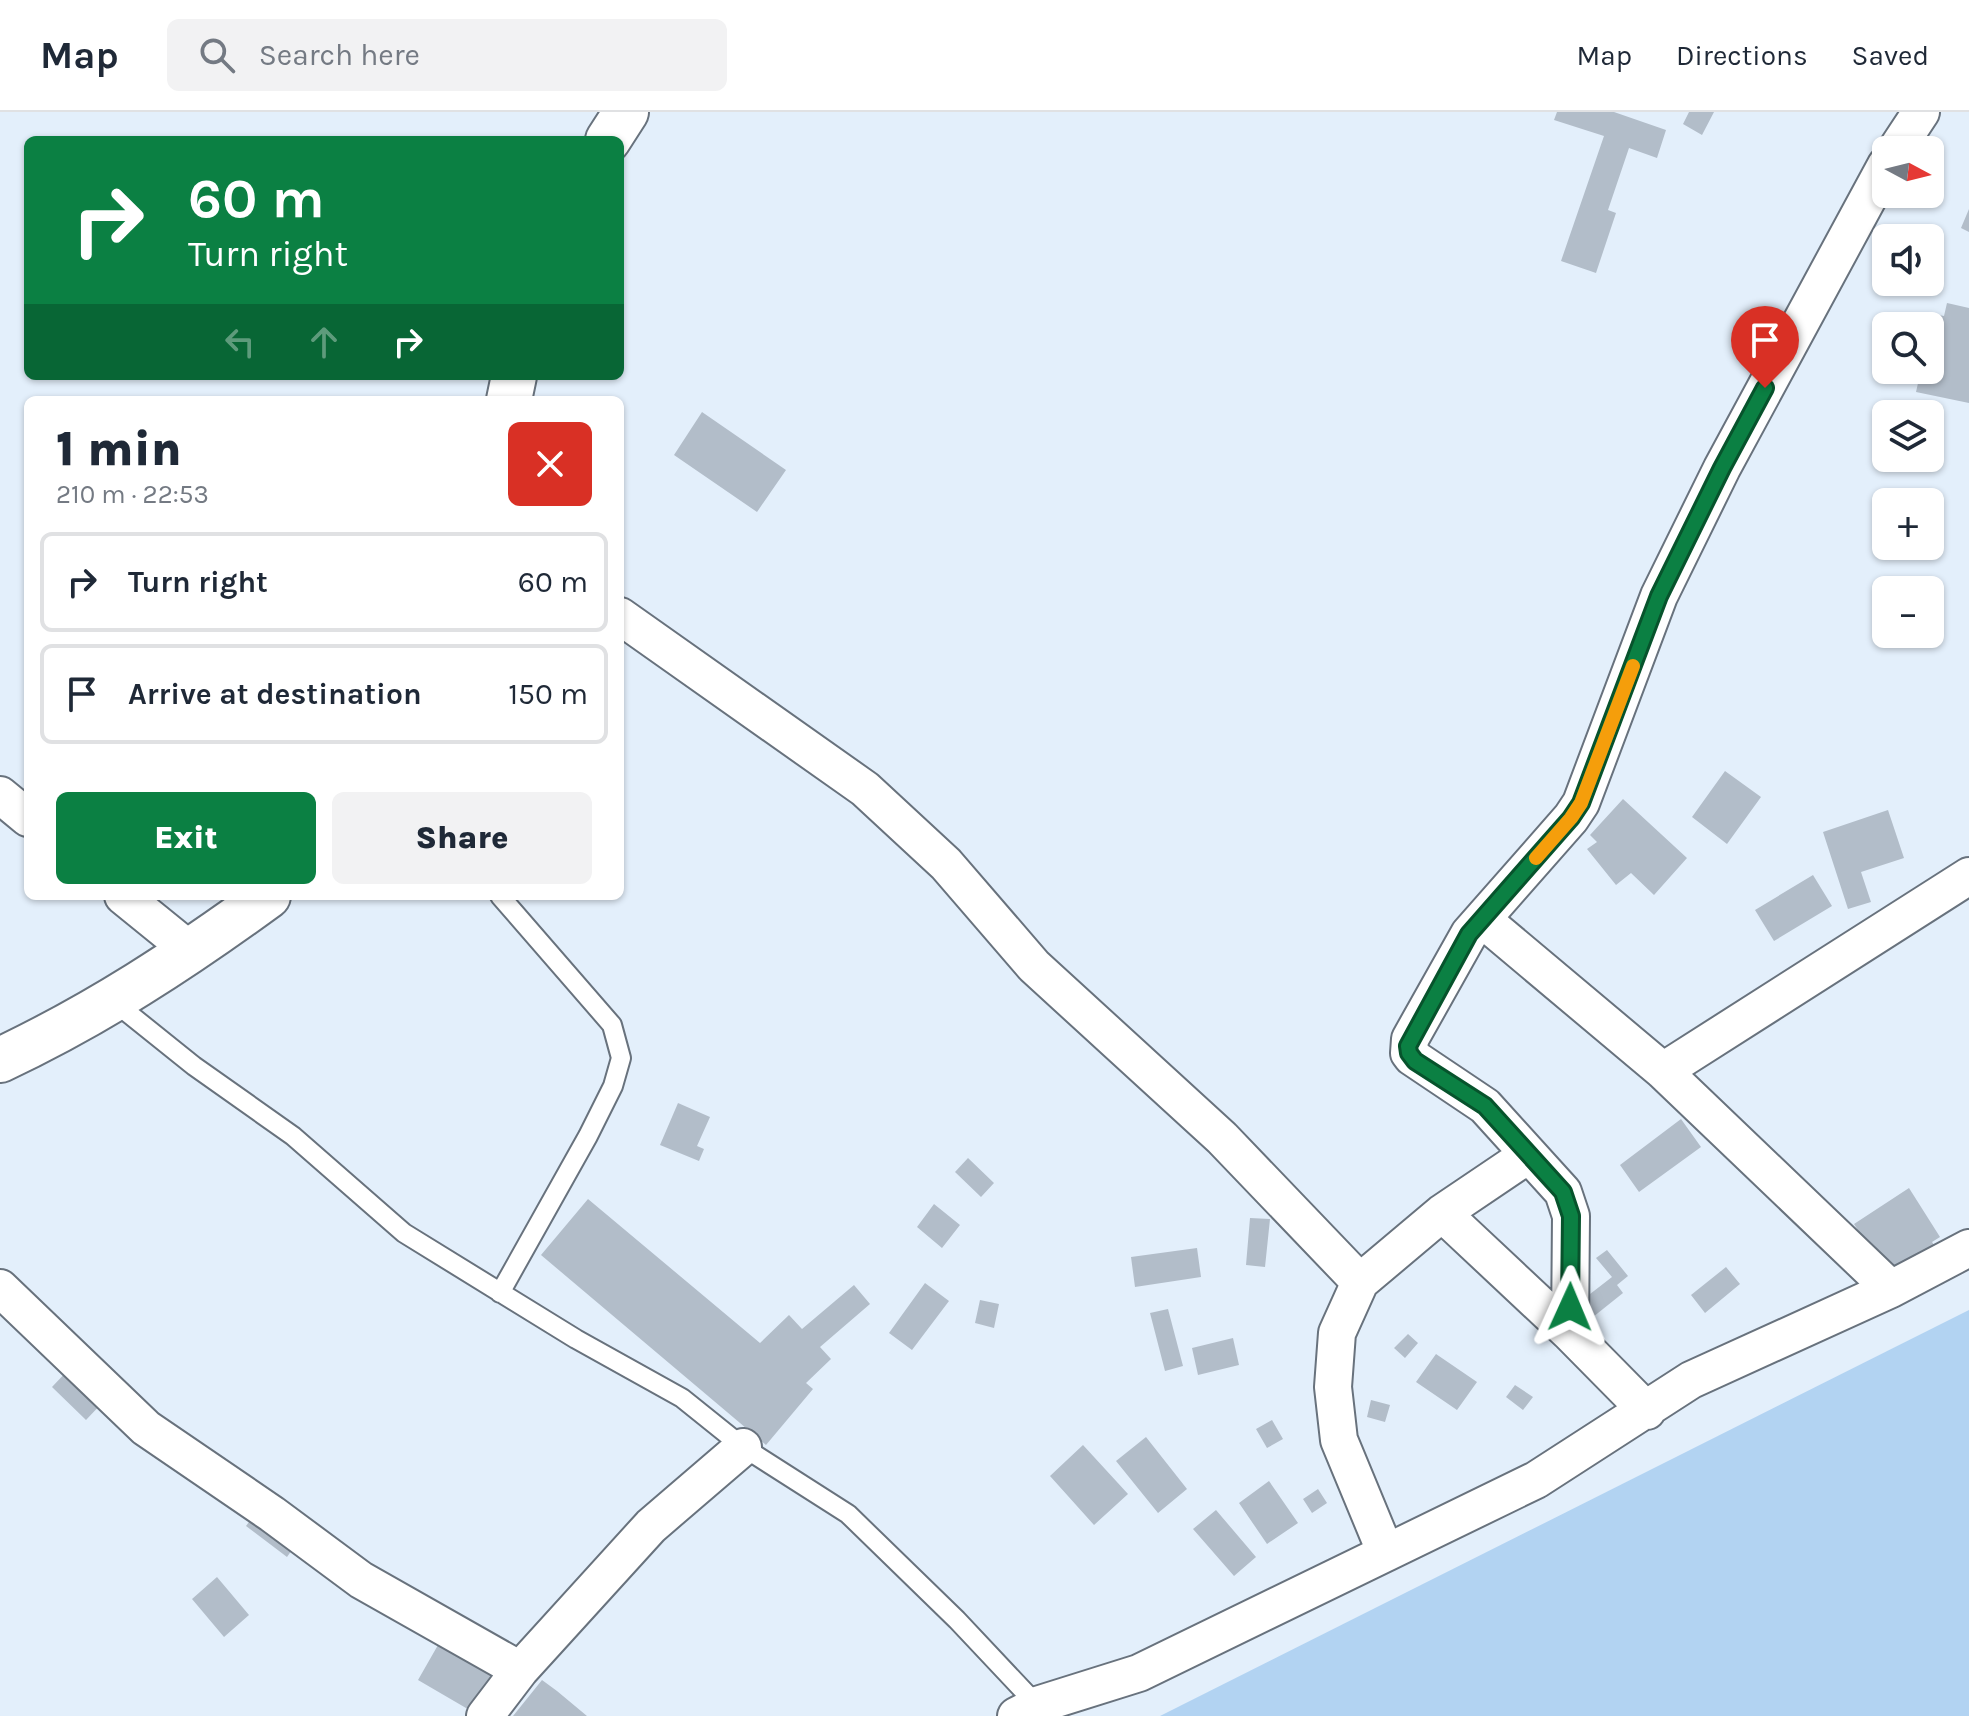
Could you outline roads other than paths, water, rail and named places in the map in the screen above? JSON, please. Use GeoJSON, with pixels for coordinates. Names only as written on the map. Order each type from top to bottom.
{"type":"FeatureCollection","features":[{"type":"Feature","properties":{"kind":"street"},"geometry":{"type":"LineString","coordinates":[[611,136],[626,112]]}},
{"type":"Feature","properties":{"kind":"street"},"geometry":{"type":"LineString","coordinates":[[1905,136],[1921,112]]}},
{"type":"Feature","properties":{"kind":"street"},"geometry":{"type":"LineString","coordinates":[[1570,1333],[1571,1216],[1563,1192],[1485,1106],[1415,1061],[1409,1053],[1410,1039],[1469,934],[1581,803],[1659,596],[1722,468],[1872,191]]}},
{"type":"Feature","properties":{"kind":"street"},"geometry":{"type":"LineString","coordinates":[[624,619],[865,789],[946,864],[1034,966],[1222,1138],[1360,1282]]}},
{"type":"Feature","properties":{"kind":"street"},"geometry":{"type":"LineString","coordinates":[[0,795],[24,815]]}},
{"type":"Feature","properties":{"kind":"street"},"geometry":{"type":"LineString","coordinates":[[1663,1071],[1969,876]]}},
{"type":"Feature","properties":{"kind":"street"},"geometry":{"type":"LineString","coordinates":[[128,900],[192,952]]}},
{"type":"Feature","properties":{"kind":"street"},"geometry":{"type":"LineString","coordinates":[[0,1060],[113,1001],[192,952],[263,900]]}},
{"type":"Feature","properties":{"kind":"street"},"geometry":{"type":"LineString","coordinates":[[1482,919],[1663,1071],[1891,1289]]}},
{"type":"Feature","properties":{"kind":"street"},"geometry":{"type":"LineString","coordinates":[[1385,1551],[1339,1440],[1333,1387],[1337,1333],[1360,1282],[1442,1213],[1528,1155]]}},
{"type":"Feature","properties":{"kind":"street"},"geometry":{"type":"LineString","coordinates":[[1442,1213],[1570,1333],[1647,1411]]}},
{"type":"Feature","properties":{"kind":"street"},"geometry":{"type":"LineString","coordinates":[[1027,1711],[1139,1673],[1536,1480],[1691,1380],[1891,1289],[1969,1248]]}},
{"type":"Feature","properties":{"kind":"street"},"geometry":{"type":"LineString","coordinates":[[0,1288],[146,1428],[272,1514],[361,1580],[520,1670]]}},
{"type":"Feature","properties":{"kind":"street"},"geometry":{"type":"LineString","coordinates":[[485,1716],[520,1670],[651,1526],[743,1447]]}},
{"type":"Feature","properties":{"kind":"lane"},"geometry":{"type":"LineString","coordinates":[[500,1293],[588,1136],[613,1086],[621,1058],[612,1025],[503,900]]}},
{"type":"Feature","properties":{"kind":"lane"},"geometry":{"type":"LineString","coordinates":[[113,1001],[194,1066],[293,1136],[404,1233],[500,1293],[682,1398],[743,1447],[848,1514],[957,1620],[1027,1711]]}}]}
